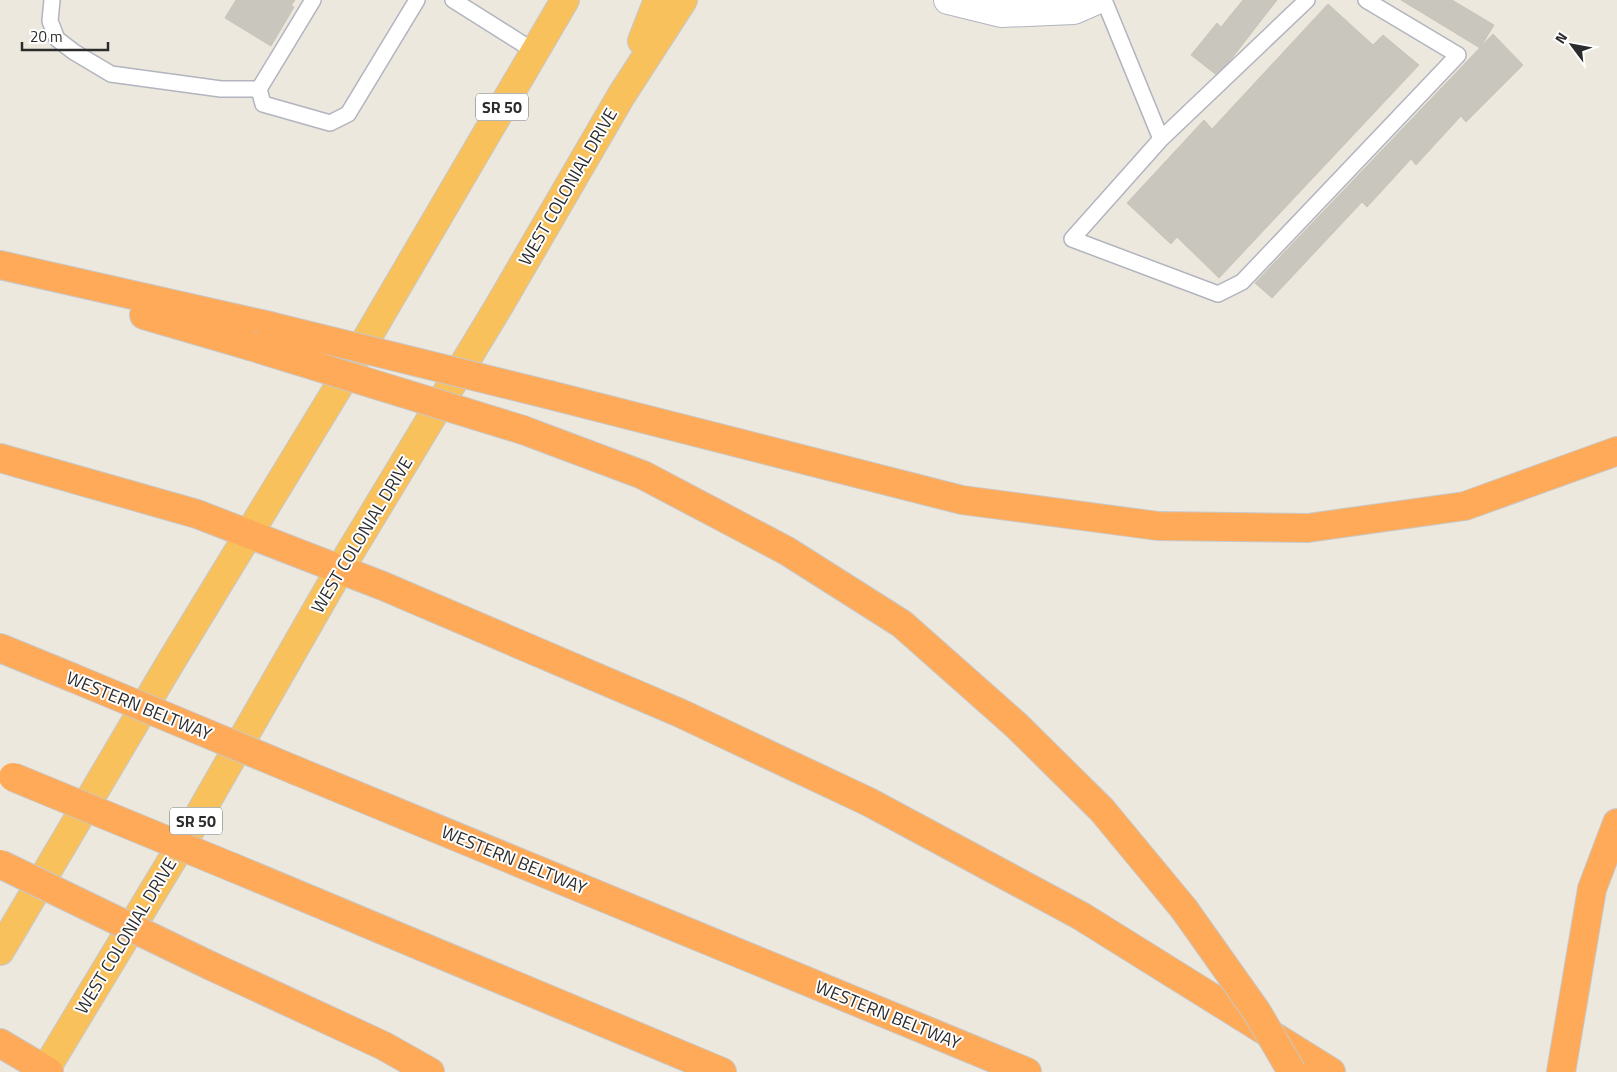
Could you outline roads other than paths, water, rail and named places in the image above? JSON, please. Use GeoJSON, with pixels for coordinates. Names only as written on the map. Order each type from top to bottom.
{"type":"FeatureCollection","features":[{"type":"Feature","properties":{"kind":"highway","name":"SR 50"},"geometry":{"type":"LineString","coordinates":[[0,950],[169,665],[408,270],[565,0]]}},
{"type":"Feature","properties":{"kind":"highway"},"geometry":{"type":"LineString","coordinates":[[620,96],[658,0]]}},
{"type":"Feature","properties":{"kind":"highway","name":"WEST COLONIAL DRIVE"},"geometry":{"type":"LineString","coordinates":[[46,1071],[195,822],[340,569],[499,306],[620,96],[683,0]]}},
{"type":"Feature","properties":{"kind":"highway"},"geometry":{"type":"LineString","coordinates":[[0,265],[270,326],[962,500],[1158,526],[1308,528],[1465,506],[1617,451]]}},
{"type":"Feature","properties":{"kind":"highway"},"geometry":{"type":"LineString","coordinates":[[0,272],[523,430],[643,475],[787,551],[902,624],[1016,725],[1102,810],[1184,909],[1257,1012],[1292,1072]]}},
{"type":"Feature","properties":{"kind":"highway"},"geometry":{"type":"LineString","coordinates":[[0,458],[197,514],[383,586],[680,713],[868,802],[1081,916],[1331,1072]]}},
{"type":"Feature","properties":{"kind":"highway","name":"WESTERN BELTWAY"},"geometry":{"type":"LineString","coordinates":[[0,648],[1027,1072]]}},
{"type":"Feature","properties":{"kind":"highway"},"geometry":{"type":"LineString","coordinates":[[7,774],[722,1072]]}},
{"type":"Feature","properties":{"kind":"highway"},"geometry":{"type":"LineString","coordinates":[[1561,1072],[1592,889],[1617,823]]}},
{"type":"Feature","properties":{"kind":"highway"},"geometry":{"type":"LineString","coordinates":[[0,864],[211,966],[384,1046],[430,1072]]}},
{"type":"Feature","properties":{"kind":"highway"},"geometry":{"type":"LineString","coordinates":[[0,1043],[46,1071]]}},
{"type":"Feature","properties":{"kind":"street"},"geometry":{"type":"LineString","coordinates":[[948,0],[1001,14],[1074,10],[1097,0]]}},
{"type":"Feature","properties":{"kind":"lane"},"geometry":{"type":"LineString","coordinates":[[52,0],[50,21],[57,39],[74,52],[111,74],[221,89],[259,90]]}},
{"type":"Feature","properties":{"kind":"lane"},"geometry":{"type":"LineString","coordinates":[[313,0],[259,90],[263,104],[330,123],[348,114],[417,0]]}},
{"type":"Feature","properties":{"kind":"lane"},"geometry":{"type":"LineString","coordinates":[[453,0],[534,51]]}},
{"type":"Feature","properties":{"kind":"lane"},"geometry":{"type":"LineString","coordinates":[[1104,0],[1161,138]]}},
{"type":"Feature","properties":{"kind":"lane"},"geometry":{"type":"LineString","coordinates":[[1307,0],[1161,138],[1072,239],[1218,294],[1242,282],[1458,55],[1366,0]]}}]}
